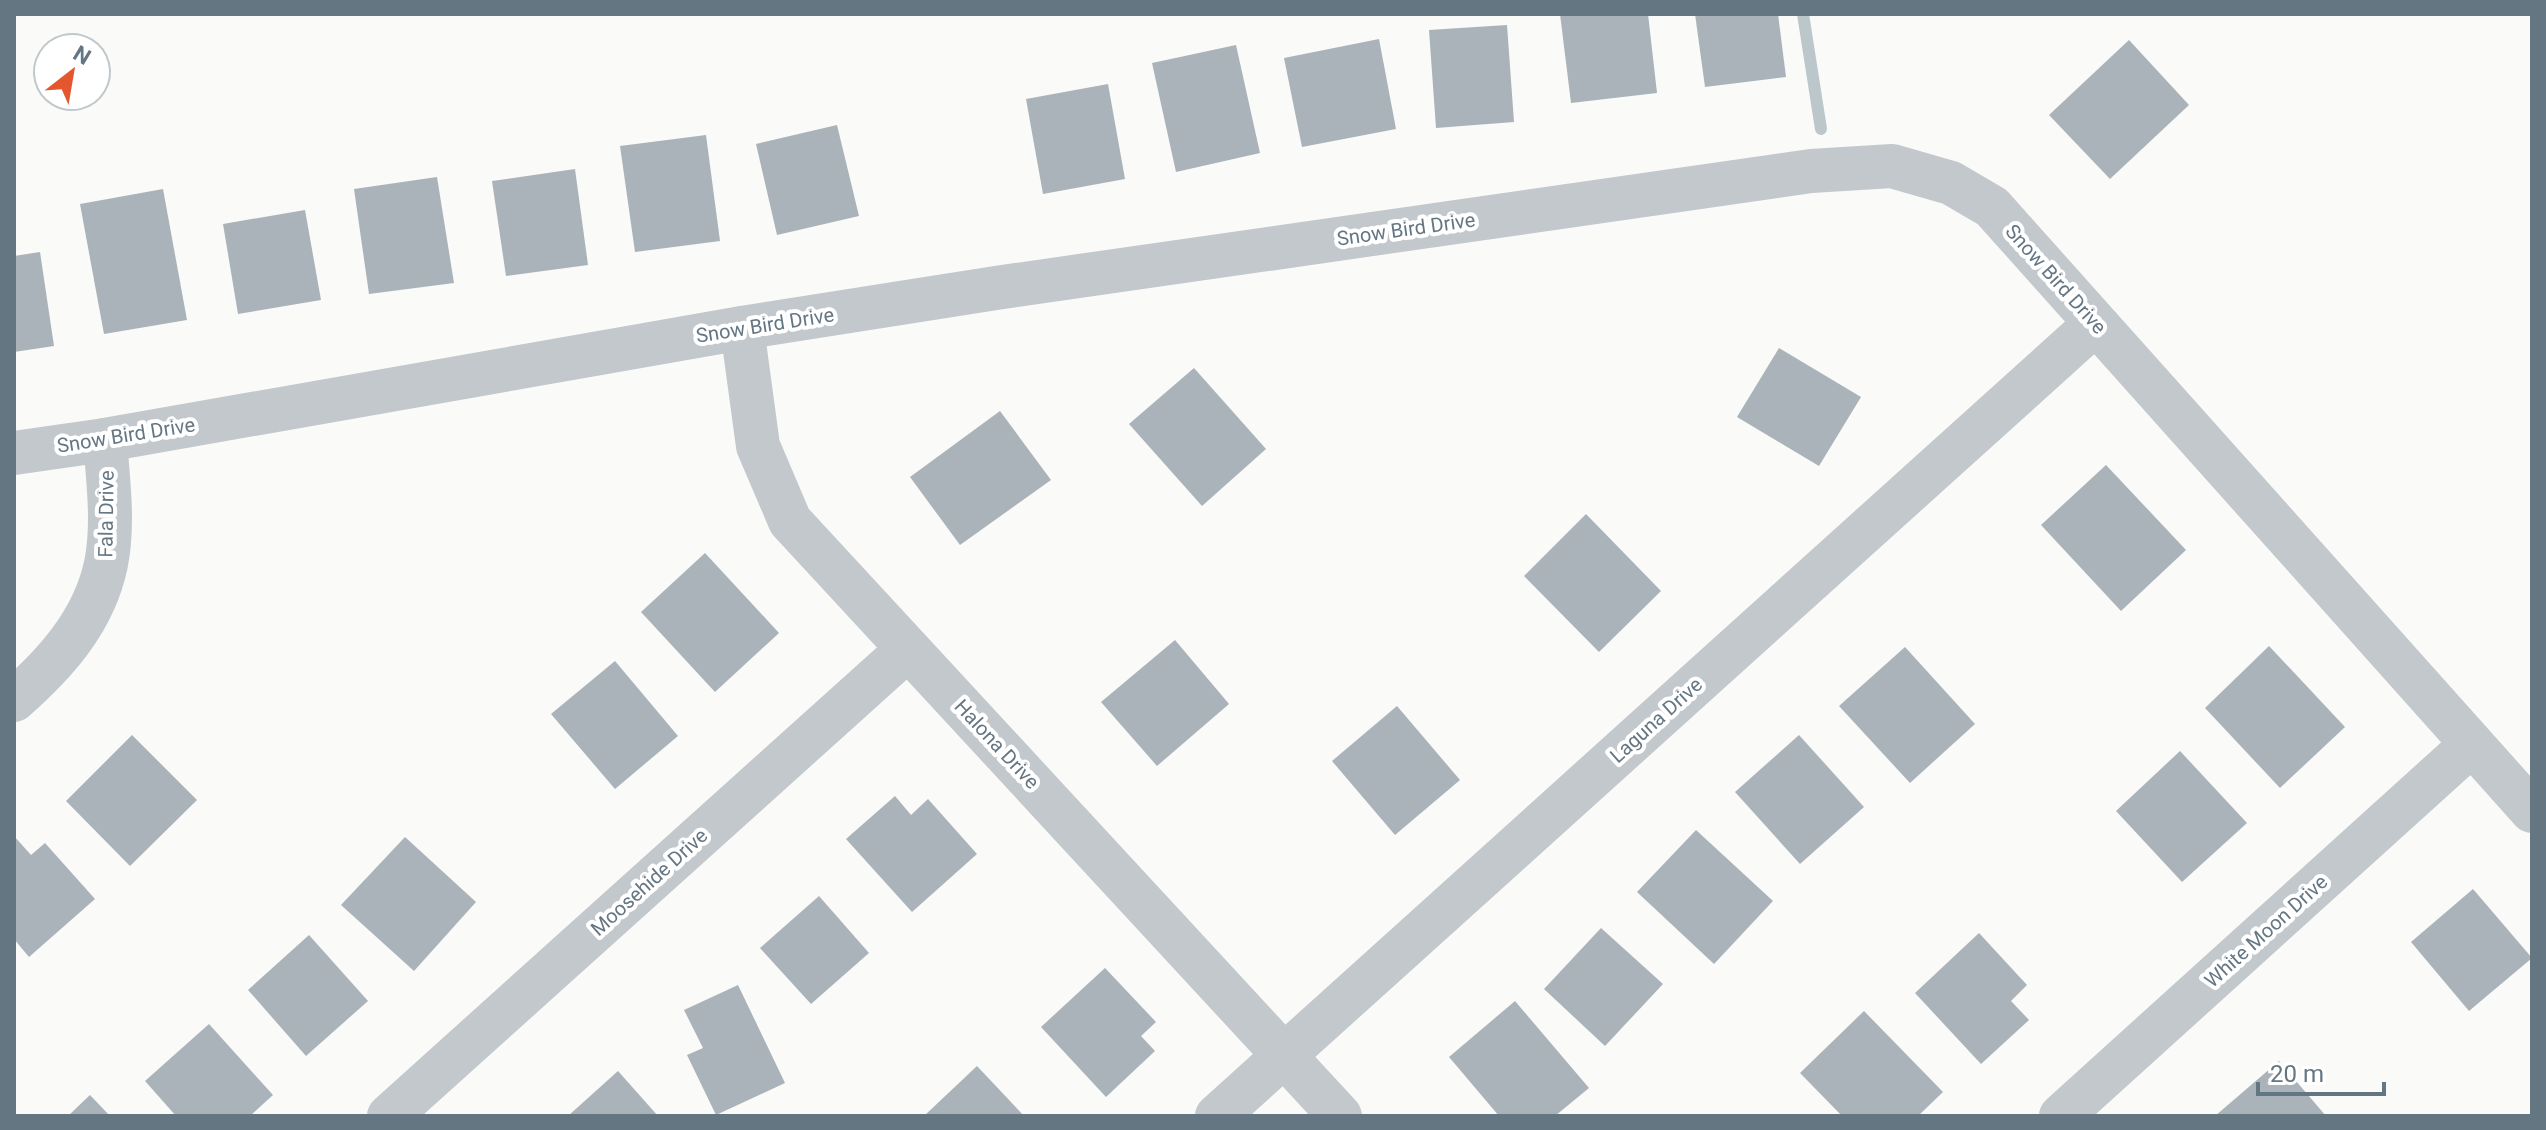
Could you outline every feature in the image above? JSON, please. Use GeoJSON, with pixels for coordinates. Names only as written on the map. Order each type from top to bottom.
{"type":"FeatureCollection","features":[{"type":"Feature","properties":{"kind":"street","name":"Snow Bird Drive"},"geometry":{"type":"LineString","coordinates":[[14,453],[105,440],[742,328],[1012,285],[1811,171],[1892,166],[1951,183],[1992,207],[2532,811]]}},
{"type":"Feature","properties":{"kind":"street","name":"Laguna Drive"},"geometry":{"type":"LineString","coordinates":[[1217,1116],[2095,324]]}},
{"type":"Feature","properties":{"kind":"street","name":"Halona Drive"},"geometry":{"type":"LineString","coordinates":[[742,328],[758,446],[790,521],[1340,1116]]}},
{"type":"Feature","properties":{"kind":"street","name":"Fala Drive"},"geometry":{"type":"LineString","coordinates":[[14,700],[60,656],[89,613],[106,564],[110,510],[105,440]]}},
{"type":"Feature","properties":{"kind":"street","name":"Moosehide Drive"},"geometry":{"type":"LineString","coordinates":[[389,1116],[908,649]]}},
{"type":"Feature","properties":{"kind":"street","name":"White Moon Drive"},"geometry":{"type":"LineString","coordinates":[[2061,1116],[2471,745]]}},
{"type":"Feature","properties":{"kind":"building"},"geometry":{"type":"Polygon","coordinates":[[[1560,14],[1648,14],[1657,93],[1571,103],[1560,14]]]}},
{"type":"Feature","properties":{"kind":"building"},"geometry":{"type":"Polygon","coordinates":[[[1695,14],[1778,14],[1786,77],[1705,87],[1695,14]]]}},
{"type":"Feature","properties":{"kind":"building"},"geometry":{"type":"Polygon","coordinates":[[[1507,25],[1514,122],[1436,128],[1429,30],[1507,25]]]}},
{"type":"Feature","properties":{"kind":"building"},"geometry":{"type":"Polygon","coordinates":[[[1379,39],[1396,129],[1302,147],[1284,58],[1379,39]]]}},
{"type":"Feature","properties":{"kind":"building"},"geometry":{"type":"Polygon","coordinates":[[[2129,40],[2189,105],[2110,179],[2049,115],[2129,40]]]}},
{"type":"Feature","properties":{"kind":"building"},"geometry":{"type":"Polygon","coordinates":[[[1236,45],[1260,153],[1176,172],[1152,63],[1236,45]]]}},
{"type":"Feature","properties":{"kind":"building"},"geometry":{"type":"Polygon","coordinates":[[[1108,84],[1125,179],[1043,194],[1026,99],[1108,84]]]}},
{"type":"Feature","properties":{"kind":"building"},"geometry":{"type":"Polygon","coordinates":[[[837,125],[859,216],[777,235],[756,144],[837,125]]]}},
{"type":"Feature","properties":{"kind":"building"},"geometry":{"type":"Polygon","coordinates":[[[706,135],[720,241],[635,252],[620,146],[706,135]]]}},
{"type":"Feature","properties":{"kind":"building"},"geometry":{"type":"Polygon","coordinates":[[[575,169],[588,265],[506,276],[492,181],[575,169]]]}},
{"type":"Feature","properties":{"kind":"building"},"geometry":{"type":"Polygon","coordinates":[[[437,177],[454,283],[369,294],[354,189],[437,177]]]}},
{"type":"Feature","properties":{"kind":"building"},"geometry":{"type":"Polygon","coordinates":[[[163,189],[187,320],[104,334],[80,204],[163,189]]]}},
{"type":"Feature","properties":{"kind":"building"},"geometry":{"type":"Polygon","coordinates":[[[305,210],[321,300],[238,314],[223,224],[305,210]]]}},
{"type":"Feature","properties":{"kind":"building"},"geometry":{"type":"Polygon","coordinates":[[[40,252],[54,346],[14,352],[14,256],[40,252]]]}},
{"type":"Feature","properties":{"kind":"building"},"geometry":{"type":"Polygon","coordinates":[[[1779,348],[1861,397],[1819,466],[1737,417],[1779,348]]]}},
{"type":"Feature","properties":{"kind":"building"},"geometry":{"type":"Polygon","coordinates":[[[1194,368],[1266,449],[1202,506],[1129,424],[1194,368]]]}},
{"type":"Feature","properties":{"kind":"building"},"geometry":{"type":"Polygon","coordinates":[[[1000,411],[1051,480],[960,545],[910,477],[1000,411]]]}},
{"type":"Feature","properties":{"kind":"building"},"geometry":{"type":"Polygon","coordinates":[[[2106,465],[2186,550],[2121,611],[2041,525],[2106,465]]]}},
{"type":"Feature","properties":{"kind":"building"},"geometry":{"type":"Polygon","coordinates":[[[1586,514],[1661,591],[1599,652],[1524,576],[1586,514]]]}},
{"type":"Feature","properties":{"kind":"building"},"geometry":{"type":"Polygon","coordinates":[[[705,553],[779,633],[715,692],[641,612],[705,553]]]}},
{"type":"Feature","properties":{"kind":"building"},"geometry":{"type":"Polygon","coordinates":[[[1175,640],[1229,704],[1157,766],[1101,702],[1175,640]]]}},
{"type":"Feature","properties":{"kind":"building"},"geometry":{"type":"Polygon","coordinates":[[[2269,646],[2345,727],[2280,788],[2205,708],[2269,646]]]}},
{"type":"Feature","properties":{"kind":"building"},"geometry":{"type":"Polygon","coordinates":[[[1905,647],[1975,724],[1910,783],[1839,706],[1905,647]]]}},
{"type":"Feature","properties":{"kind":"building"},"geometry":{"type":"Polygon","coordinates":[[[615,661],[678,736],[615,789],[551,714],[615,661]]]}},
{"type":"Feature","properties":{"kind":"building"},"geometry":{"type":"Polygon","coordinates":[[[1397,706],[1460,780],[1395,835],[1332,761],[1397,706]]]}},
{"type":"Feature","properties":{"kind":"building"},"geometry":{"type":"Polygon","coordinates":[[[132,735],[197,800],[130,866],[66,801],[132,735]]]}},
{"type":"Feature","properties":{"kind":"building"},"geometry":{"type":"Polygon","coordinates":[[[1799,735],[1864,807],[1800,864],[1735,792],[1799,735]]]}},
{"type":"Feature","properties":{"kind":"building"},"geometry":{"type":"Polygon","coordinates":[[[2180,751],[2247,823],[2182,882],[2116,811],[2180,751]]]}},
{"type":"Feature","properties":{"kind":"building"},"geometry":{"type":"Polygon","coordinates":[[[895,796],[911,815],[928,799],[977,854],[912,912],[846,839],[895,796]]]}},
{"type":"Feature","properties":{"kind":"building"},"geometry":{"type":"Polygon","coordinates":[[[1696,830],[1773,901],[1714,964],[1637,892],[1696,830]]]}},
{"type":"Feature","properties":{"kind":"building"},"geometry":{"type":"Polygon","coordinates":[[[14,836],[31,855],[45,843],[95,899],[29,957],[14,939],[14,836]]]}},
{"type":"Feature","properties":{"kind":"building"},"geometry":{"type":"Polygon","coordinates":[[[405,837],[476,902],[414,971],[341,905],[405,837]]]}},
{"type":"Feature","properties":{"kind":"building"},"geometry":{"type":"Polygon","coordinates":[[[2473,889],[2532,958],[2469,1011],[2411,942],[2473,889]]]}},
{"type":"Feature","properties":{"kind":"building"},"geometry":{"type":"Polygon","coordinates":[[[819,896],[869,953],[811,1004],[760,948],[819,896]]]}},
{"type":"Feature","properties":{"kind":"building"},"geometry":{"type":"Polygon","coordinates":[[[1601,928],[1663,984],[1605,1046],[1544,989],[1601,928]]]}},
{"type":"Feature","properties":{"kind":"building"},"geometry":{"type":"Polygon","coordinates":[[[1979,933],[2027,985],[2011,1001],[2029,1020],[1981,1064],[1915,993],[1979,933]]]}},
{"type":"Feature","properties":{"kind":"building"},"geometry":{"type":"Polygon","coordinates":[[[309,935],[368,1001],[306,1056],[248,990],[309,935]]]}},
{"type":"Feature","properties":{"kind":"building"},"geometry":{"type":"Polygon","coordinates":[[[1105,968],[1156,1022],[1141,1036],[1155,1051],[1106,1097],[1041,1027],[1105,968]]]}},
{"type":"Feature","properties":{"kind":"building"},"geometry":{"type":"Polygon","coordinates":[[[738,985],[785,1083],[716,1115],[687,1055],[703,1048],[684,1010],[738,985]]]}},
{"type":"Feature","properties":{"kind":"building"},"geometry":{"type":"Polygon","coordinates":[[[1515,1001],[1589,1088],[1555,1116],[1499,1116],[1449,1057],[1515,1001]]]}},
{"type":"Feature","properties":{"kind":"building"},"geometry":{"type":"Polygon","coordinates":[[[1864,1011],[1943,1092],[1918,1116],[1842,1116],[1800,1073],[1864,1011]]]}},
{"type":"Feature","properties":{"kind":"building"},"geometry":{"type":"Polygon","coordinates":[[[209,1024],[273,1095],[250,1116],[176,1116],[145,1081],[209,1024]]]}},
{"type":"Feature","properties":{"kind":"building"},"geometry":{"type":"Polygon","coordinates":[[[2279,1061],[2326,1116],[2215,1116],[2279,1061]]]}},
{"type":"Feature","properties":{"kind":"building"},"geometry":{"type":"Polygon","coordinates":[[[977,1066],[1024,1116],[924,1116],[977,1066]]]}},
{"type":"Feature","properties":{"kind":"building"},"geometry":{"type":"Polygon","coordinates":[[[618,1071],[658,1116],[568,1116],[618,1071]]]}},
{"type":"Feature","properties":{"kind":"building"},"geometry":{"type":"Polygon","coordinates":[[[90,1095],[110,1116],[68,1116],[90,1095]]]}},
{"type":"Feature","properties":{"kind":"waterway"},"geometry":{"type":"LineString","coordinates":[[1803,14],[1821,129]]}}]}
